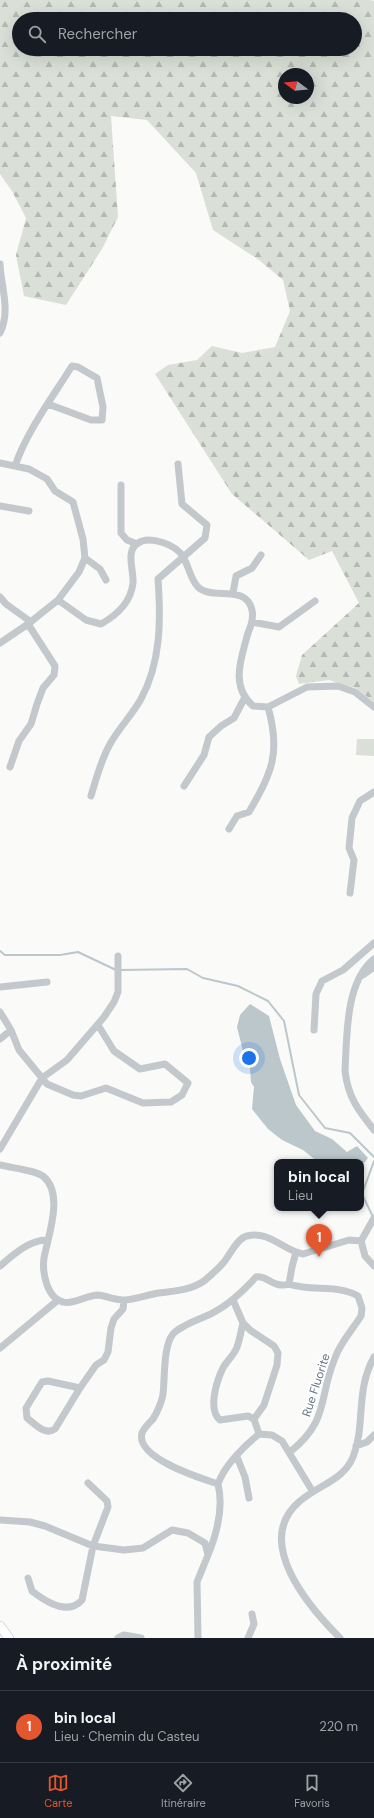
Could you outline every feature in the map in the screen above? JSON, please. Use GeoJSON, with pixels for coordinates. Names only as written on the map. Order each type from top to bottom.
{"type":"FeatureCollection","features":[{"type":"Feature","properties":{"kind":"main road"},"geometry":{"type":"LineString","coordinates":[[0,1626],[9,1638]]}},
{"type":"Feature","properties":{"kind":"street"},"geometry":{"type":"LineString","coordinates":[[0,264],[6,302],[5,323],[0,333]]}},
{"type":"Feature","properties":{"kind":"street"},"geometry":{"type":"LineString","coordinates":[[14,466],[20,449],[48,404],[72,366],[78,367],[97,378],[103,407],[102,420],[92,420],[48,404]]}},
{"type":"Feature","properties":{"kind":"street"},"geometry":{"type":"LineString","coordinates":[[0,464],[29,469],[47,479],[55,491],[73,502],[84,539],[85,558],[79,572],[58,600],[30,623],[0,643]]}},
{"type":"Feature","properties":{"kind":"street"},"geometry":{"type":"LineString","coordinates":[[91,796],[110,744],[142,698],[151,673],[159,645],[160,607],[158,579],[205,538],[207,525],[182,504],[178,464]]}},
{"type":"Feature","properties":{"kind":"street"},"geometry":{"type":"LineString","coordinates":[[121,485],[121,533],[126,540],[137,544]]}},
{"type":"Feature","properties":{"kind":"street"},"geometry":{"type":"LineString","coordinates":[[0,506],[28,511]]}},
{"type":"Feature","properties":{"kind":"street"},"geometry":{"type":"LineString","coordinates":[[58,600],[86,620],[101,624],[115,616],[128,600],[133,583],[131,554],[137,544],[146,540],[166,543],[183,556],[189,573],[197,587],[212,594],[233,593],[243,597],[250,604],[252,622],[238,674],[244,699],[253,706],[268,707],[307,687],[338,686],[355,692],[374,708]]}},
{"type":"Feature","properties":{"kind":"street"},"geometry":{"type":"LineString","coordinates":[[233,593],[236,576],[252,568],[261,555]]}},
{"type":"Feature","properties":{"kind":"street"},"geometry":{"type":"LineString","coordinates":[[85,558],[100,569],[106,580]]}},
{"type":"Feature","properties":{"kind":"street"},"geometry":{"type":"LineString","coordinates":[[0,597],[6,604],[30,623],[55,666],[54,675],[44,688],[31,724],[19,741],[10,766]]}},
{"type":"Feature","properties":{"kind":"street"},"geometry":{"type":"LineString","coordinates":[[252,622],[279,627],[315,601]]}},
{"type":"Feature","properties":{"kind":"street"},"geometry":{"type":"LineString","coordinates":[[184,786],[204,755],[209,737],[221,726],[234,718],[244,699]]}},
{"type":"Feature","properties":{"kind":"street"},"geometry":{"type":"LineString","coordinates":[[229,829],[237,816],[249,812],[268,780],[274,751],[273,725],[268,707]]}},
{"type":"Feature","properties":{"kind":"street"},"geometry":{"type":"LineString","coordinates":[[350,893],[354,860],[349,848],[352,818],[360,801],[368,794],[374,792]]}},
{"type":"Feature","properties":{"kind":"street"},"geometry":{"type":"LineString","coordinates":[[314,1030],[316,994],[322,981],[344,970],[374,943]]}},
{"type":"Feature","properties":{"kind":"street"},"geometry":{"type":"LineString","coordinates":[[0,1149],[42,1078],[67,1060],[98,1025],[114,1002],[118,992],[118,956]]}},
{"type":"Feature","properties":{"kind":"street"},"geometry":{"type":"LineString","coordinates":[[374,959],[366,965],[353,990],[350,1008],[345,1071],[351,1099],[374,1130]]}},
{"type":"Feature","properties":{"kind":"street"},"geometry":{"type":"LineString","coordinates":[[359,977],[374,967]]}},
{"type":"Feature","properties":{"kind":"street"},"geometry":{"type":"LineString","coordinates":[[0,987],[47,982]]}},
{"type":"Feature","properties":{"kind":"street"},"geometry":{"type":"LineString","coordinates":[[0,1012],[11,1030],[19,1050],[47,1084],[73,1095],[81,1096],[106,1088],[143,1104],[171,1102],[182,1094],[188,1083],[173,1070],[165,1064],[140,1069],[114,1051],[98,1025]]}},
{"type":"Feature","properties":{"kind":"street"},"geometry":{"type":"LineString","coordinates":[[0,1039],[11,1030]]}},
{"type":"Feature","properties":{"kind":"street"},"geometry":{"type":"LineString","coordinates":[[0,1159],[0,1164],[43,1176],[49,1184],[53,1208],[52,1227],[44,1259],[45,1275],[50,1292],[58,1300],[65,1303],[98,1295],[124,1300],[190,1288],[204,1280],[219,1267],[246,1236],[254,1235],[269,1237],[296,1252],[312,1252],[349,1240],[362,1238]]}},
{"type":"Feature","properties":{"kind":"street"},"geometry":{"type":"LineString","coordinates":[[374,1218],[362,1238],[365,1256],[374,1266]]}},
{"type":"Feature","properties":{"kind":"street"},"geometry":{"type":"LineString","coordinates":[[0,1266],[14,1254],[38,1240],[48,1240]]}},
{"type":"Feature","properties":{"kind":"street"},"geometry":{"type":"LineString","coordinates":[[289,1284],[296,1252]]}},
{"type":"Feature","properties":{"kind":"street","name":"Rue Fluorite"},"geometry":{"type":"LineString","coordinates":[[233,1300],[256,1277],[265,1278],[276,1285],[289,1284],[310,1289],[343,1289],[358,1296],[362,1308],[361,1316],[335,1357],[323,1406],[317,1422],[306,1440],[290,1452]]}},
{"type":"Feature","properties":{"kind":"street"},"geometry":{"type":"LineString","coordinates":[[0,1348],[58,1300]]}},
{"type":"Feature","properties":{"kind":"street"},"geometry":{"type":"LineString","coordinates":[[80,1388],[48,1380],[42,1382],[26,1408],[27,1418],[46,1432],[50,1432],[55,1429],[96,1365],[104,1360],[108,1352],[111,1328],[114,1319],[123,1309],[124,1300]]}},
{"type":"Feature","properties":{"kind":"street"},"geometry":{"type":"LineString","coordinates":[[218,1484],[188,1474],[166,1463],[144,1448],[141,1439],[142,1432],[154,1417],[163,1395],[167,1352],[170,1340],[174,1334],[233,1300],[243,1323],[250,1330],[274,1346],[278,1353],[277,1365],[266,1399],[254,1419]]}},
{"type":"Feature","properties":{"kind":"street"},"geometry":{"type":"LineString","coordinates":[[243,1323],[237,1348],[222,1369],[218,1381],[213,1409],[215,1416],[220,1420],[248,1416],[254,1419],[259,1434]]}},
{"type":"Feature","properties":{"kind":"street"},"geometry":{"type":"LineString","coordinates":[[340,1638],[298,1588],[289,1572],[284,1559],[283,1533],[285,1521],[291,1510],[313,1492],[331,1482],[346,1469],[352,1458],[356,1446],[364,1380],[374,1357]]}},
{"type":"Feature","properties":{"kind":"street"},"geometry":{"type":"LineString","coordinates":[[259,1434],[272,1435],[282,1441],[313,1492]]}},
{"type":"Feature","properties":{"kind":"street"},"geometry":{"type":"LineString","coordinates":[[198,1638],[197,1582],[217,1532],[220,1509],[218,1484],[222,1473],[259,1434]]}},
{"type":"Feature","properties":{"kind":"street"},"geometry":{"type":"LineString","coordinates":[[356,1446],[367,1442],[374,1435]]}},
{"type":"Feature","properties":{"kind":"street"},"geometry":{"type":"LineString","coordinates":[[237,1457],[245,1478],[249,1498]]}},
{"type":"Feature","properties":{"kind":"street"},"geometry":{"type":"LineString","coordinates":[[28,1578],[32,1591],[54,1604],[70,1608],[77,1606],[82,1600],[93,1546],[108,1507],[108,1501],[88,1483]]}},
{"type":"Feature","properties":{"kind":"street"},"geometry":{"type":"LineString","coordinates":[[0,1520],[30,1522],[45,1526],[93,1546],[136,1550],[150,1544],[172,1530],[188,1533],[205,1543],[214,1541]]}},
{"type":"Feature","properties":{"kind":"street"},"geometry":{"type":"LineString","coordinates":[[205,1543],[208,1555]]}},
{"type":"Feature","properties":{"kind":"street"},"geometry":{"type":"LineString","coordinates":[[248,1638],[254,1624],[252,1614]]}},
{"type":"Feature","properties":{"kind":"street"},"geometry":{"type":"LineString","coordinates":[[118,1638],[124,1635],[141,1638]]}},
{"type":"Feature","properties":{"kind":"green space"},"geometry":{"type":"Polygon","coordinates":[[[0,0],[374,1],[374,702],[356,688],[329,680],[299,684],[296,676],[302,655],[359,603],[332,551],[309,560],[232,494],[155,374],[168,365],[197,360],[212,346],[242,353],[275,347],[290,311],[283,280],[259,260],[213,230],[196,173],[147,120],[111,116],[118,217],[102,249],[66,305],[24,296],[16,255],[26,218],[12,191],[0,174],[0,0]]]}},
{"type":"Feature","properties":{"kind":"green space"},"geometry":{"type":"Polygon","coordinates":[[[357,739],[374,739],[374,756],[356,755],[357,739]]]}},
{"type":"Feature","properties":{"kind":"shaded area"},"geometry":{"type":"Polygon","coordinates":[[[250,1004],[269,1016],[280,1059],[296,1105],[315,1131],[332,1139],[347,1152],[357,1146],[368,1158],[364,1163],[364,1159],[314,1159],[303,1150],[282,1140],[268,1129],[252,1109],[254,1087],[251,1082],[250,1069],[244,1055],[237,1027],[240,1015],[250,1004]]]}},
{"type":"Feature","properties":{"kind":"waterway"},"geometry":{"type":"LineString","coordinates":[[0,951],[5,955],[60,955],[78,952],[116,970]]}},
{"type":"Feature","properties":{"kind":"waterway"},"geometry":{"type":"LineString","coordinates":[[120,970],[187,969],[203,978],[238,986],[268,1001],[284,1021],[299,1095],[325,1128],[350,1133],[374,1157]]}},
{"type":"Feature","properties":{"kind":"waterway"},"geometry":{"type":"LineString","coordinates":[[364,1188],[374,1161]]}},
{"type":"Feature","properties":{"kind":"waterway"},"geometry":{"type":"LineString","coordinates":[[364,1198],[373,1217]]}},
{"type":"Feature","properties":{"kind":"place","name":"bin local"},"geometry":{"type":"Point","coordinates":[319,1257]}}]}
